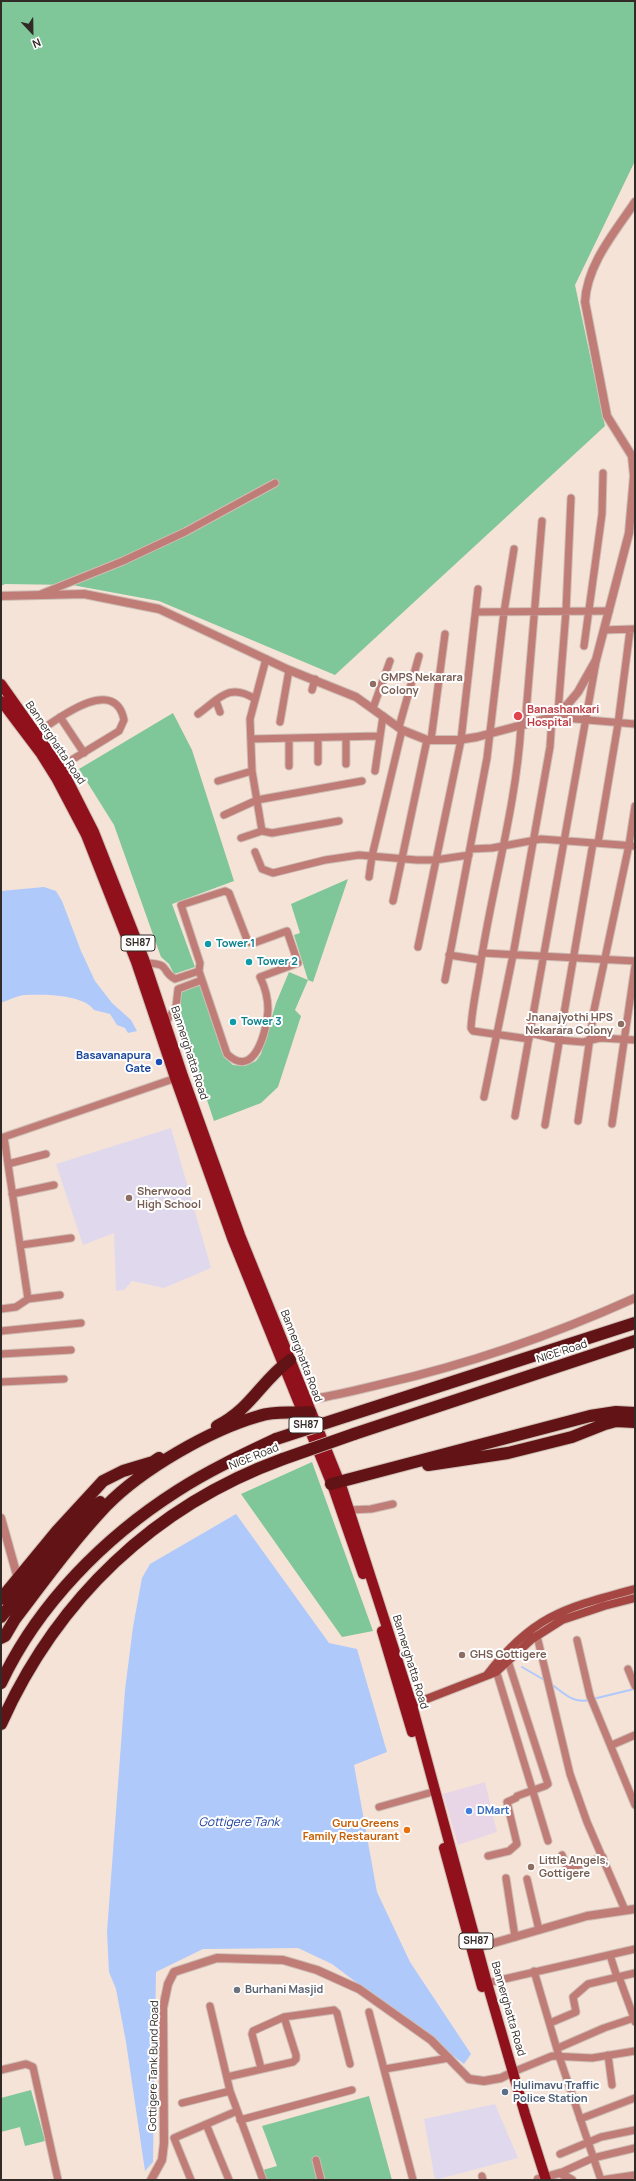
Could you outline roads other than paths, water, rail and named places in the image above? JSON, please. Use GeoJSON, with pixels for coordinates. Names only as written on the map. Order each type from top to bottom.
{"type":"FeatureCollection","features":[{"type":"Feature","properties":{"kind":"highway","name":"NICE Road"},"geometry":{"type":"LineString","coordinates":[[1,1683],[4,1672],[33,1628],[56,1597],[109,1543],[176,1491],[227,1462],[276,1439],[635,1323]]}},
{"type":"Feature","properties":{"kind":"highway","name":"NICE Road"},"geometry":{"type":"LineString","coordinates":[[1,1724],[24,1678],[45,1642],[67,1612],[98,1577],[128,1549],[188,1505],[221,1485],[283,1459],[354,1434],[635,1341]]}},
{"type":"Feature","properties":{"kind":"highway"},"geometry":{"type":"LineString","coordinates":[[1,1638],[5,1636],[15,1619],[89,1525],[108,1505],[155,1465],[238,1413],[286,1363]]}},
{"type":"Feature","properties":{"kind":"highway"},"geometry":{"type":"LineString","coordinates":[[1,1599],[57,1531],[103,1481],[123,1471],[155,1465],[211,1435],[259,1416],[278,1412],[306,1412]]}},
{"type":"Feature","properties":{"kind":"highway"},"geometry":{"type":"LineString","coordinates":[[336,1486],[590,1416],[616,1412],[635,1413]]}},
{"type":"Feature","properties":{"kind":"highway"},"geometry":{"type":"LineString","coordinates":[[336,1486],[438,1463],[508,1453],[572,1437],[616,1421],[635,1422]]}},
{"type":"Feature","properties":{"kind":"highway"},"geometry":{"type":"LineString","coordinates":[[1,1616],[82,1519],[102,1500],[129,1482],[143,1475]]}},
{"type":"Feature","properties":{"kind":"main road","name":"Bannerghatta Road"},"geometry":{"type":"LineString","coordinates":[[1,684],[60,767],[145,963],[166,1022],[179,1077]]}},
{"type":"Feature","properties":{"kind":"main road","name":"Bannerghatta Road"},"geometry":{"type":"LineString","coordinates":[[1,701],[53,772],[91,837],[179,1077],[232,1238],[286,1363],[336,1486],[408,1707],[429,1793],[510,2074],[542,2179]]}},
{"type":"Feature","properties":{"kind":"main road","name":"Bannerghatta Road"},"geometry":{"type":"LineString","coordinates":[[286,1363],[305,1400],[306,1412]]}},
{"type":"Feature","properties":{"kind":"main road","name":"Bannerghatta Road"},"geometry":{"type":"LineString","coordinates":[[336,1486],[349,1510],[408,1707],[474,1949],[488,1983],[510,2074]]}},
{"type":"Feature","properties":{"kind":"main road"},"geometry":{"type":"LineString","coordinates":[[408,1707],[487,1675],[495,1668],[515,1642],[552,1615],[587,1602],[635,1589]]}},
{"type":"Feature","properties":{"kind":"main road"},"geometry":{"type":"LineString","coordinates":[[495,1668],[508,1661],[537,1636],[562,1620],[604,1606],[635,1598]]}},
{"type":"Feature","properties":{"kind":"street"},"geometry":{"type":"LineString","coordinates":[[515,1116],[545,957],[596,660],[629,532],[634,476],[632,456],[607,416],[587,316],[586,295],[593,267],[635,202]]}},
{"type":"Feature","properties":{"kind":"street"},"geometry":{"type":"LineString","coordinates":[[584,646],[602,514],[603,473]]}},
{"type":"Feature","properties":{"kind":"street"},"geometry":{"type":"LineString","coordinates":[[40,594],[123,561],[185,532],[275,483]]}},
{"type":"Feature","properties":{"kind":"street"},"geometry":{"type":"LineString","coordinates":[[484,1096],[513,955],[555,715],[566,611],[571,498]]}},
{"type":"Feature","properties":{"kind":"street"},"geometry":{"type":"LineString","coordinates":[[542,521],[535,611],[523,726],[503,846],[490,902],[471,1028],[473,1031],[497,1035],[529,1036],[583,1042],[600,1038],[624,1038],[635,1040]]}},
{"type":"Feature","properties":{"kind":"street"},"geometry":{"type":"LineString","coordinates":[[445,980],[490,734],[504,612],[514,549]]}},
{"type":"Feature","properties":{"kind":"street"},"geometry":{"type":"LineString","coordinates":[[418,947],[461,740],[478,588]]}},
{"type":"Feature","properties":{"kind":"street"},"geometry":{"type":"LineString","coordinates":[[1,596],[84,594],[158,609],[289,670],[315,679],[356,697],[400,728],[429,740],[461,740],[523,726],[555,715],[568,704],[578,692],[596,660]]}},
{"type":"Feature","properties":{"kind":"street"},"geometry":{"type":"LineString","coordinates":[[476,612],[609,611]]}},
{"type":"Feature","properties":{"kind":"street"},"geometry":{"type":"LineString","coordinates":[[545,1125],[559,1040],[618,724],[633,630],[604,630]]}},
{"type":"Feature","properties":{"kind":"street"},"geometry":{"type":"LineString","coordinates":[[393,901],[429,740],[445,634]]}},
{"type":"Feature","properties":{"kind":"street"},"geometry":{"type":"LineString","coordinates":[[370,877],[372,856],[400,728],[419,656]]}},
{"type":"Feature","properties":{"kind":"street"},"geometry":{"type":"LineString","coordinates":[[262,831],[252,771],[250,718],[266,659]]}},
{"type":"Feature","properties":{"kind":"street"},"geometry":{"type":"LineString","coordinates":[[373,708],[390,661]]}},
{"type":"Feature","properties":{"kind":"street"},"geometry":{"type":"LineString","coordinates":[[280,722],[289,670]]}},
{"type":"Feature","properties":{"kind":"street"},"geometry":{"type":"LineString","coordinates":[[312,690],[315,679]]}},
{"type":"Feature","properties":{"kind":"street"},"geometry":{"type":"LineString","coordinates":[[198,714],[229,692],[244,692],[255,699]]}},
{"type":"Feature","properties":{"kind":"street"},"geometry":{"type":"LineString","coordinates":[[37,733],[73,709],[100,699],[112,701],[121,709],[124,720],[123,726],[84,753],[60,767]]}},
{"type":"Feature","properties":{"kind":"street"},"geometry":{"type":"LineString","coordinates":[[216,701],[220,712]]}},
{"type":"Feature","properties":{"kind":"street"},"geometry":{"type":"LineString","coordinates":[[555,715],[586,722],[635,724]]}},
{"type":"Feature","properties":{"kind":"street"},"geometry":{"type":"LineString","coordinates":[[375,772],[383,716]]}},
{"type":"Feature","properties":{"kind":"street"},"geometry":{"type":"LineString","coordinates":[[60,717],[84,753]]}},
{"type":"Feature","properties":{"kind":"street"},"geometry":{"type":"LineString","coordinates":[[251,739],[379,736]]}},
{"type":"Feature","properties":{"kind":"street"},"geometry":{"type":"LineString","coordinates":[[346,737],[346,764]]}},
{"type":"Feature","properties":{"kind":"street"},"geometry":{"type":"LineString","coordinates":[[318,738],[318,762]]}},
{"type":"Feature","properties":{"kind":"street"},"geometry":{"type":"LineString","coordinates":[[289,739],[290,766]]}},
{"type":"Feature","properties":{"kind":"street"},"geometry":{"type":"LineString","coordinates":[[218,781],[252,771]]}},
{"type":"Feature","properties":{"kind":"street"},"geometry":{"type":"LineString","coordinates":[[224,815],[257,800],[362,781]]}},
{"type":"Feature","properties":{"kind":"street"},"geometry":{"type":"LineString","coordinates":[[578,1121],[590,1041],[606,960],[632,845],[635,806]]}},
{"type":"Feature","properties":{"kind":"street"},"geometry":{"type":"LineString","coordinates":[[241,838],[262,831],[272,833],[339,821]]}},
{"type":"Feature","properties":{"kind":"street"},"geometry":{"type":"LineString","coordinates":[[254,852],[262,869],[273,872],[325,860],[359,855],[403,860],[435,860],[469,852],[532,841],[565,841],[632,845]]}},
{"type":"Feature","properties":{"kind":"street"},"geometry":{"type":"LineString","coordinates":[[225,891],[229,893],[248,942],[254,943],[287,931],[298,963],[260,977],[267,1002],[266,1026],[257,1052],[251,1058],[244,1061],[237,1060],[227,1054],[199,971],[200,963],[181,905],[225,891]]}},
{"type":"Feature","properties":{"kind":"street"},"geometry":{"type":"LineString","coordinates":[[449,955],[513,955],[635,961]]}},
{"type":"Feature","properties":{"kind":"street"},"geometry":{"type":"LineString","coordinates":[[145,963],[159,963],[164,966],[171,976],[176,979],[199,971]]}},
{"type":"Feature","properties":{"kind":"street"},"geometry":{"type":"LineString","coordinates":[[612,1124],[635,966]]}},
{"type":"Feature","properties":{"kind":"street"},"geometry":{"type":"LineString","coordinates":[[166,1022],[176,1007],[178,989],[202,980]]}},
{"type":"Feature","properties":{"kind":"street"},"geometry":{"type":"LineString","coordinates":[[28,1299],[8,1164],[2,1138],[179,1077]]}},
{"type":"Feature","properties":{"kind":"street"},"geometry":{"type":"LineString","coordinates":[[8,1164],[46,1154]]}},
{"type":"Feature","properties":{"kind":"street"},"geometry":{"type":"LineString","coordinates":[[12,1194],[54,1185]]}},
{"type":"Feature","properties":{"kind":"street"},"geometry":{"type":"LineString","coordinates":[[21,1245],[71,1238]]}},
{"type":"Feature","properties":{"kind":"street"},"geometry":{"type":"LineString","coordinates":[[1,1309],[16,1306],[28,1299],[60,1295]]}},
{"type":"Feature","properties":{"kind":"street"},"geometry":{"type":"LineString","coordinates":[[305,1400],[324,1398],[422,1375],[523,1345],[635,1298]]}},
{"type":"Feature","properties":{"kind":"street"},"geometry":{"type":"LineString","coordinates":[[1,1331],[81,1323]]}},
{"type":"Feature","properties":{"kind":"street"},"geometry":{"type":"LineString","coordinates":[[1,1354],[71,1350]]}},
{"type":"Feature","properties":{"kind":"street"},"geometry":{"type":"LineString","coordinates":[[1,1382],[64,1379]]}},
{"type":"Feature","properties":{"kind":"street"},"geometry":{"type":"LineString","coordinates":[[349,1510],[371,1509],[393,1504]]}},
{"type":"Feature","properties":{"kind":"street"},"geometry":{"type":"LineString","coordinates":[[1,1518],[18,1579]]}},
{"type":"Feature","properties":{"kind":"street"},"geometry":{"type":"LineString","coordinates":[[537,1636],[570,1774],[587,1822],[625,1910]]}},
{"type":"Feature","properties":{"kind":"street"},"geometry":{"type":"LineString","coordinates":[[577,1640],[591,1699],[612,1745],[635,1805]]}},
{"type":"Feature","properties":{"kind":"street"},"geometry":{"type":"LineString","coordinates":[[488,1856],[509,1851],[517,1844],[506,1803],[517,1796],[548,1784],[508,1661]]}},
{"type":"Feature","properties":{"kind":"street"},"geometry":{"type":"LineString","coordinates":[[495,1668],[534,1790],[548,1841]]}},
{"type":"Feature","properties":{"kind":"street"},"geometry":{"type":"LineString","coordinates":[[628,1669],[635,1686]]}},
{"type":"Feature","properties":{"kind":"street"},"geometry":{"type":"LineString","coordinates":[[612,1745],[635,1735]]}},
{"type":"Feature","properties":{"kind":"street"},"geometry":{"type":"LineString","coordinates":[[379,1807],[429,1793]]}},
{"type":"Feature","properties":{"kind":"street"},"geometry":{"type":"LineString","coordinates":[[562,1855],[568,1868],[603,1857]]}},
{"type":"Feature","properties":{"kind":"street"},"geometry":{"type":"LineString","coordinates":[[506,1878],[514,1937]]}},
{"type":"Feature","properties":{"kind":"street"},"geometry":{"type":"LineString","coordinates":[[527,1879],[539,1930]]}},
{"type":"Feature","properties":{"kind":"street"},"geometry":{"type":"LineString","coordinates":[[474,1949],[587,1916],[635,1909]]}},
{"type":"Feature","properties":{"kind":"street"},"geometry":{"type":"LineString","coordinates":[[488,1983],[534,1971],[567,1966],[635,1949]]}},
{"type":"Feature","properties":{"kind":"street"},"geometry":{"type":"LineString","coordinates":[[610,1955],[635,2022]]}},
{"type":"Feature","properties":{"kind":"street","name":"Gottigere Tank Bund Road"},"geometry":{"type":"LineString","coordinates":[[151,2180],[162,2160],[163,2008],[168,1984],[174,1972],[217,1958],[283,1960],[317,1970],[358,1989],[431,2040],[469,2079],[484,2081],[510,2074]]}},
{"type":"Feature","properties":{"kind":"street"},"geometry":{"type":"LineString","coordinates":[[534,1971],[558,2048],[559,2056],[601,2180],[635,2175]]}},
{"type":"Feature","properties":{"kind":"street"},"geometry":{"type":"LineString","coordinates":[[550,2023],[576,2012],[572,1997],[588,1984],[635,1974]]}},
{"type":"Feature","properties":{"kind":"street"},"geometry":{"type":"LineString","coordinates":[[210,2006],[230,2091],[263,2180]]}},
{"type":"Feature","properties":{"kind":"street"},"geometry":{"type":"LineString","coordinates":[[261,2068],[252,2034],[253,2032],[284,2017],[336,2011],[350,2064]]}},
{"type":"Feature","properties":{"kind":"street"},"geometry":{"type":"LineString","coordinates":[[369,2012],[413,2180]]}},
{"type":"Feature","properties":{"kind":"street"},"geometry":{"type":"LineString","coordinates":[[227,2077],[261,2068],[293,2062],[296,2059],[284,2017]]}},
{"type":"Feature","properties":{"kind":"street"},"geometry":{"type":"LineString","coordinates":[[558,2048],[604,2028],[634,2018]]}},
{"type":"Feature","properties":{"kind":"street"},"geometry":{"type":"LineString","coordinates":[[510,2074],[552,2056],[592,2058],[635,2050]]}},
{"type":"Feature","properties":{"kind":"street"},"geometry":{"type":"LineString","coordinates":[[608,2056],[612,2085]]}},
{"type":"Feature","properties":{"kind":"street"},"geometry":{"type":"LineString","coordinates":[[385,2069],[449,2058]]}},
{"type":"Feature","properties":{"kind":"street"},"geometry":{"type":"LineString","coordinates":[[1,2070],[26,2064],[33,2067],[58,2180]]}},
{"type":"Feature","properties":{"kind":"street"},"geometry":{"type":"LineString","coordinates":[[240,2120],[352,2090]]}},
{"type":"Feature","properties":{"kind":"street"},"geometry":{"type":"LineString","coordinates":[[182,2103],[230,2091]]}},
{"type":"Feature","properties":{"kind":"street"},"geometry":{"type":"LineString","coordinates":[[580,2120],[635,2098]]}},
{"type":"Feature","properties":{"kind":"street"},"geometry":{"type":"LineString","coordinates":[[191,2180],[174,2138],[237,2111]]}},
{"type":"Feature","properties":{"kind":"street"},"geometry":{"type":"LineString","coordinates":[[206,2124],[229,2180]]}},
{"type":"Feature","properties":{"kind":"street"},"geometry":{"type":"LineString","coordinates":[[560,2154],[587,2142],[635,2130]]}},
{"type":"Feature","properties":{"kind":"street"},"geometry":{"type":"LineString","coordinates":[[542,2179],[560,2173],[593,2158],[635,2148]]}},
{"type":"Feature","properties":{"kind":"street"},"geometry":{"type":"LineString","coordinates":[[316,2160],[321,2180]]}},
{"type":"Feature","properties":{"kind":"street"},"geometry":{"type":"LineString","coordinates":[[560,2173],[572,2180]]}},
{"type":"Feature","properties":{"kind":"water"},"geometry":{"type":"Polygon","coordinates":[[[44,887],[56,891],[62,901],[81,951],[95,981],[112,1003],[131,1020],[137,1031],[128,1033],[125,1028],[117,1025],[110,1014],[94,1010],[89,1005],[72,998],[51,995],[24,995],[1,1003],[1,891],[44,887]]]}},
{"type":"Feature","properties":{"kind":"water","name":"Gottigere Tank"},"geometry":{"type":"Polygon","coordinates":[[[236,1514],[329,1643],[357,1649],[387,1752],[354,1765],[377,1892],[410,1962],[471,2054],[464,2064],[332,1964],[298,1948],[203,1949],[156,1972],[153,2162],[145,2171],[126,2042],[116,1989],[109,1972],[107,1932],[125,1690],[133,1627],[142,1578],[150,1564],[236,1514]]]}},
{"type":"Feature","properties":{"kind":"waterway"},"geometry":{"type":"LineString","coordinates":[[522,1667],[546,1681]]}},
{"type":"Feature","properties":{"kind":"waterway"},"geometry":{"type":"LineString","coordinates":[[551,1684],[573,1699],[583,1701],[589,1700]]}},
{"type":"Feature","properties":{"kind":"waterway"},"geometry":{"type":"LineString","coordinates":[[593,1699],[634,1689]]}},
{"type":"Feature","properties":{"kind":"place","name":"GMPS Nekarara Colony"},"geometry":{"type":"Point","coordinates":[373,684]}},
{"type":"Feature","properties":{"kind":"place","name":"Banashankari Hospital"},"geometry":{"type":"Point","coordinates":[518,716]}},
{"type":"Feature","properties":{"kind":"place","name":"Tower 1"},"geometry":{"type":"Point","coordinates":[208,944]}},
{"type":"Feature","properties":{"kind":"place","name":"Tower 2"},"geometry":{"type":"Point","coordinates":[249,962]}},
{"type":"Feature","properties":{"kind":"place","name":"Tower 3"},"geometry":{"type":"Point","coordinates":[233,1022]}},
{"type":"Feature","properties":{"kind":"place","name":"Jnanajyothi HPS Nekarara Colony"},"geometry":{"type":"Point","coordinates":[621,1024]}},
{"type":"Feature","properties":{"kind":"place","name":"Basavanapura Gate"},"geometry":{"type":"Point","coordinates":[159,1062]}},
{"type":"Feature","properties":{"kind":"place","name":"Sherwood High School"},"geometry":{"type":"Point","coordinates":[129,1198]}},
{"type":"Feature","properties":{"kind":"place","name":"GHS Gottigere"},"geometry":{"type":"Point","coordinates":[462,1655]}},
{"type":"Feature","properties":{"kind":"place","name":"DMart"},"geometry":{"type":"Point","coordinates":[469,1811]}},
{"type":"Feature","properties":{"kind":"place","name":"Guru Greens Family Restaurant"},"geometry":{"type":"Point","coordinates":[407,1830]}},
{"type":"Feature","properties":{"kind":"place","name":"Little Angels, Gottigere"},"geometry":{"type":"Point","coordinates":[531,1867]}},
{"type":"Feature","properties":{"kind":"place","name":"Burhani Masjid"},"geometry":{"type":"Point","coordinates":[237,1990]}},
{"type":"Feature","properties":{"kind":"place","name":"Hulimavu Traffic Police Station"},"geometry":{"type":"Point","coordinates":[505,2092]}}]}
